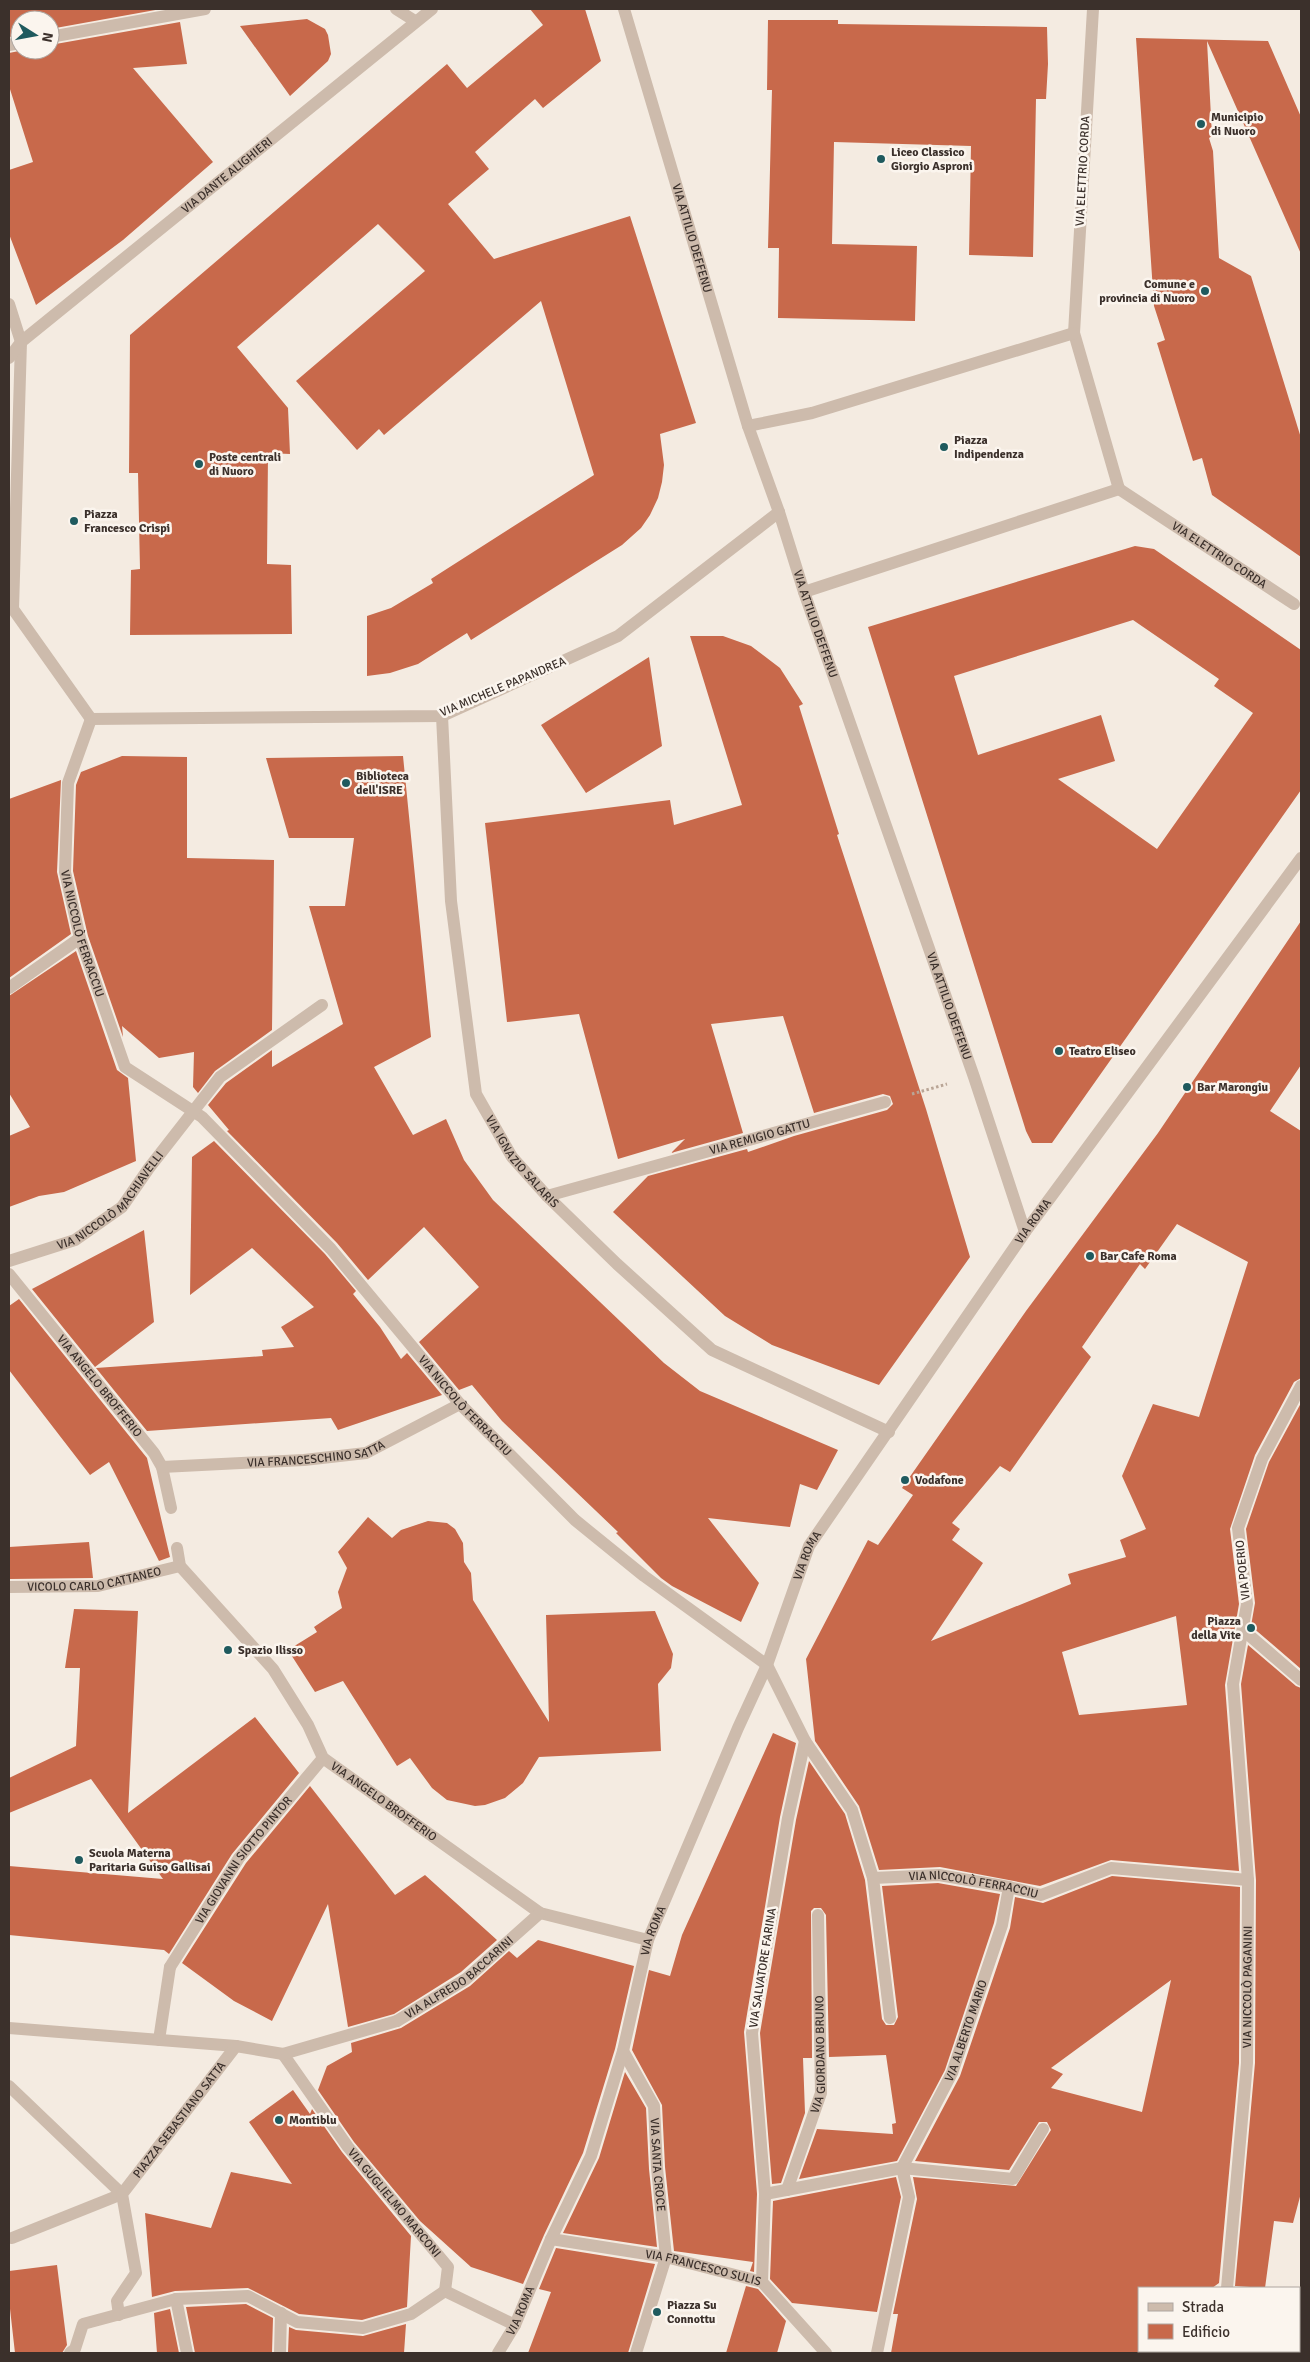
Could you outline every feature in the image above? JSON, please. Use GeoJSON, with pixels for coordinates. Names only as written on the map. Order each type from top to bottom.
{"type":"FeatureCollection","features":[{"type":"Feature","properties":{"kind":"street"},"geometry":{"type":"LineString","coordinates":[[60,35],[204,9]]}},
{"type":"Feature","properties":{"kind":"street"},"geometry":{"type":"LineString","coordinates":[[396,9],[415,22]]}},
{"type":"Feature","properties":{"kind":"street","name":"VIA DANTE ALIGHIERI"},"geometry":{"type":"LineString","coordinates":[[9,358],[21,342],[432,9]]}},
{"type":"Feature","properties":{"kind":"street","name":"VIA ATTILIO DEFFENU"},"geometry":{"type":"LineString","coordinates":[[624,9],[748,426],[779,512],[804,592],[974,1077],[1025,1232]]}},
{"type":"Feature","properties":{"kind":"street","name":"VIA ELETTRIO CORDA"},"geometry":{"type":"LineString","coordinates":[[1074,333],[1093,9]]}},
{"type":"Feature","properties":{"kind":"street"},"geometry":{"type":"LineString","coordinates":[[9,304],[21,342],[11,609],[91,719]]}},
{"type":"Feature","properties":{"kind":"street"},"geometry":{"type":"LineString","coordinates":[[748,426],[812,413],[1074,333],[1119,489],[804,592]]}},
{"type":"Feature","properties":{"kind":"street","name":"VIA ELETTRIO CORDA"},"geometry":{"type":"LineString","coordinates":[[1119,489],[1294,604]]}},
{"type":"Feature","properties":{"kind":"street","name":"VIA MICHELE PAPANDREA"},"geometry":{"type":"LineString","coordinates":[[91,719],[442,716],[618,636],[779,512]]}},
{"type":"Feature","properties":{"kind":"street","name":"VIA IGNAZIO SALARIS"},"geometry":{"type":"LineString","coordinates":[[442,716],[450,901],[476,1094],[512,1157],[547,1196],[617,1264],[712,1350],[889,1432]]}},
{"type":"Feature","properties":{"kind":"street","name":"VIA NICCOLÒ FERRACCIU"},"geometry":{"type":"LineString","coordinates":[[91,719],[68,783],[65,872],[80,938],[125,1067],[202,1117],[331,1249],[460,1404],[575,1520],[644,1576],[767,1665]]}},
{"type":"Feature","properties":{"kind":"street","name":"VIA ROMA"},"geometry":{"type":"LineString","coordinates":[[498,2353],[515,2326],[551,2240],[591,2156],[623,2051],[648,1940],[738,1728],[767,1665],[809,1546],[1025,1232],[1301,858]]}},
{"type":"Feature","properties":{"kind":"street"},"geometry":{"type":"LineString","coordinates":[[9,988],[80,938]]}},
{"type":"Feature","properties":{"kind":"street"},"geometry":{"type":"LineString","coordinates":[[193,1112],[220,1077],[322,1005]]}},
{"type":"Feature","properties":{"kind":"street","name":"VIA REMIGIO GATTU"},"geometry":{"type":"LineString","coordinates":[[547,1196],[886,1102]]}},
{"type":"Feature","properties":{"kind":"street","name":"VIA NICCOLÒ MACHIAVELLI"},"geometry":{"type":"LineString","coordinates":[[9,1261],[75,1240],[122,1207],[148,1168],[193,1112]]}},
{"type":"Feature","properties":{"kind":"street","name":"VIA ANGELO BROFFERIO"},"geometry":{"type":"LineString","coordinates":[[9,1274],[154,1453],[162,1467],[171,1508]]}},
{"type":"Feature","properties":{"kind":"street","name":"VIA POERIO"},"geometry":{"type":"LineString","coordinates":[[1243,1630],[1247,1604],[1238,1528],[1262,1459],[1301,1386]]}},
{"type":"Feature","properties":{"kind":"street","name":"VIA FRANCESCHINO SATTA"},"geometry":{"type":"LineString","coordinates":[[162,1467],[304,1460],[366,1453],[460,1404]]}},
{"type":"Feature","properties":{"kind":"street"},"geometry":{"type":"LineString","coordinates":[[177,1548],[180,1566]]}},
{"type":"Feature","properties":{"kind":"street","name":"VIA ANGELO BROFFERIO"},"geometry":{"type":"LineString","coordinates":[[180,1566],[272,1669],[308,1724],[323,1758],[540,1912],[648,1940]]}},
{"type":"Feature","properties":{"kind":"street","name":"VICOLO CARLO CATTANEO"},"geometry":{"type":"LineString","coordinates":[[9,1587],[98,1586],[180,1566]]}},
{"type":"Feature","properties":{"kind":"street"},"geometry":{"type":"LineString","coordinates":[[1243,1630],[1301,1680]]}},
{"type":"Feature","properties":{"kind":"street","name":"VIA NICCOLÒ PAGANINI"},"geometry":{"type":"LineString","coordinates":[[1227,2287],[1247,2063],[1248,1880],[1233,1684],[1243,1630]]}},
{"type":"Feature","properties":{"kind":"street"},"geometry":{"type":"LineString","coordinates":[[767,1665],[805,1741],[852,1810],[873,1878],[890,2018]]}},
{"type":"Feature","properties":{"kind":"street","name":"VIA SALVATORE FARINA"},"geometry":{"type":"LineString","coordinates":[[762,2282],[765,2194],[752,2034],[788,1818],[805,1741]]}},
{"type":"Feature","properties":{"kind":"street","name":"VIA GIOVANNI SIOTTO PINTOR"},"geometry":{"type":"LineString","coordinates":[[159,2040],[170,1967],[238,1858],[323,1758]]}},
{"type":"Feature","properties":{"kind":"street","name":"VIA NICCOLÒ FERRACCIU"},"geometry":{"type":"LineString","coordinates":[[873,1878],[939,1875],[1009,1887],[1041,1895],[1111,1868],[1248,1880]]}},
{"type":"Feature","properties":{"kind":"street","name":"VIA ALBERTO MARIO"},"geometry":{"type":"LineString","coordinates":[[902,2168],[952,2073],[1002,1925],[1009,1887]]}},
{"type":"Feature","properties":{"kind":"street","name":"VIA ALFREDO BACCARINI"},"geometry":{"type":"LineString","coordinates":[[283,2054],[396,2021],[466,1980],[540,1912]]}},
{"type":"Feature","properties":{"kind":"street","name":"VIA GIORDANO BRUNO"},"geometry":{"type":"LineString","coordinates":[[787,2190],[820,2093],[818,1915]]}},
{"type":"Feature","properties":{"kind":"street","name":"PIAZZA SEBASTIANO SATTA"},"geometry":{"type":"LineString","coordinates":[[9,2028],[236,2046],[283,2054]]}},
{"type":"Feature","properties":{"kind":"street","name":"PIAZZA SEBASTIANO SATTA"},"geometry":{"type":"LineString","coordinates":[[122,2194],[236,2046]]}},
{"type":"Feature","properties":{"kind":"street","name":"VIA SANTA CROCE"},"geometry":{"type":"LineString","coordinates":[[623,2051],[654,2106],[657,2168],[666,2257]]}},
{"type":"Feature","properties":{"kind":"street","name":"VIA GUGLIELMO MARCONI"},"geometry":{"type":"LineString","coordinates":[[283,2054],[348,2147],[448,2267],[444,2291]]}},
{"type":"Feature","properties":{"kind":"street"},"geometry":{"type":"LineString","coordinates":[[9,2086],[122,2194],[136,2273],[116,2301],[119,2315]]}},
{"type":"Feature","properties":{"kind":"street"},"geometry":{"type":"LineString","coordinates":[[765,2194],[902,2168],[1013,2179],[1043,2129]]}},
{"type":"Feature","properties":{"kind":"street"},"geometry":{"type":"LineString","coordinates":[[877,2353],[909,2197],[902,2168]]}},
{"type":"Feature","properties":{"kind":"street"},"geometry":{"type":"LineString","coordinates":[[12,2238],[122,2194]]}},
{"type":"Feature","properties":{"kind":"street","name":"VIA FRANCESCO SULIS"},"geometry":{"type":"LineString","coordinates":[[551,2240],[666,2257],[762,2282],[826,2353]]}},
{"type":"Feature","properties":{"kind":"street"},"geometry":{"type":"LineString","coordinates":[[636,2353],[666,2257]]}},
{"type":"Feature","properties":{"kind":"street"},"geometry":{"type":"LineString","coordinates":[[70,2353],[75,2349],[83,2324],[176,2299],[248,2296],[297,2322],[363,2328],[411,2314],[444,2291],[515,2326]]}},
{"type":"Feature","properties":{"kind":"street"},"geometry":{"type":"LineString","coordinates":[[176,2299],[187,2353]]}},
{"type":"Feature","properties":{"kind":"street"},"geometry":{"type":"LineString","coordinates":[[280,2353],[281,2313]]}},
{"type":"Feature","properties":{"kind":"path"},"geometry":{"type":"LineString","coordinates":[[886,1102],[974,1077]]}},
{"type":"Feature","properties":{"kind":"building"},"geometry":{"type":"Polygon","coordinates":[[[9,9],[161,9],[60,27],[60,10],[10,10],[9,37],[9,9]]]}},
{"type":"Feature","properties":{"kind":"building"},"geometry":{"type":"Polygon","coordinates":[[[530,9],[585,9],[601,61],[543,108],[535,99],[475,152],[489,169],[448,204],[494,259],[630,216],[696,423],[660,434],[664,465],[662,482],[658,498],[650,515],[641,528],[622,545],[471,640],[467,633],[418,664],[390,673],[367,676],[367,616],[391,608],[433,583],[431,579],[594,475],[541,301],[384,435],[379,429],[357,450],[296,381],[425,271],[378,224],[237,347],[288,408],[290,454],[268,453],[267,564],[291,565],[292,634],[130,635],[131,570],[140,569],[138,473],[129,473],[130,335],[447,64],[467,88],[543,25],[530,9]]]}},
{"type":"Feature","properties":{"kind":"building"},"geometry":{"type":"Polygon","coordinates":[[[307,19],[325,29],[328,35],[331,54],[328,61],[290,96],[240,26],[307,19]]]}},
{"type":"Feature","properties":{"kind":"building"},"geometry":{"type":"Polygon","coordinates":[[[768,20],[838,20],[838,24],[1047,27],[1048,64],[1046,99],[1036,99],[1033,257],[969,255],[971,146],[834,142],[832,244],[917,246],[915,321],[778,318],[779,248],[768,248],[772,90],[767,90],[768,20]]]}},
{"type":"Feature","properties":{"kind":"building"},"geometry":{"type":"Polygon","coordinates":[[[180,22],[187,64],[133,68],[213,162],[123,240],[36,305],[9,234],[9,170],[33,162],[9,86],[9,53],[10,60],[60,60],[60,43],[180,22]]]}},
{"type":"Feature","properties":{"kind":"building","name":"Comune e provincia di Nuoro"},"geometry":{"type":"Polygon","coordinates":[[[1136,38],[1268,41],[1301,117],[1301,254],[1207,41],[1212,136],[1209,138],[1213,151],[1219,258],[1251,276],[1301,438],[1301,557],[1212,495],[1202,458],[1193,461],[1157,343],[1165,340],[1154,306],[1136,38]]]}},
{"type":"Feature","properties":{"kind":"building"},"geometry":{"type":"Polygon","coordinates":[[[1135,546],[1154,549],[1301,650],[1301,790],[1052,1143],[1032,1143],[1026,1131],[868,627],[1135,546]],[[1133,620],[954,676],[978,755],[1101,715],[1115,761],[1058,779],[1157,849],[1253,713],[1214,686],[1219,679],[1133,620]]]}},
{"type":"Feature","properties":{"kind":"building"},"geometry":{"type":"Polygon","coordinates":[[[690,636],[723,636],[751,646],[780,668],[803,704],[799,706],[839,834],[837,835],[926,1109],[970,1257],[879,1385],[772,1345],[725,1316],[613,1212],[648,1176],[747,1149],[748,1152],[794,1136],[887,1110],[893,1104],[890,1096],[883,1094],[814,1113],[783,1016],[711,1024],[743,1133],[671,1153],[685,1139],[618,1159],[579,1014],[507,1022],[485,823],[670,800],[674,825],[742,805],[690,636]]]}},
{"type":"Feature","properties":{"kind":"building"},"geometry":{"type":"Polygon","coordinates":[[[649,657],[662,746],[586,793],[541,725],[649,657]]]}},
{"type":"Feature","properties":{"kind":"building"},"geometry":{"type":"Polygon","coordinates":[[[122,756],[187,757],[187,858],[274,860],[272,1030],[215,1071],[198,1093],[193,1087],[194,1052],[159,1058],[122,1026],[123,1037],[88,936],[73,871],[76,785],[81,772],[122,756]]]}},
{"type":"Feature","properties":{"kind":"building"},"geometry":{"type":"Polygon","coordinates":[[[403,756],[431,1037],[374,1067],[413,1135],[446,1119],[464,1160],[493,1200],[664,1363],[700,1391],[838,1450],[817,1490],[800,1484],[790,1527],[708,1518],[759,1583],[741,1622],[672,1586],[661,1578],[616,1533],[618,1532],[502,1421],[472,1385],[459,1390],[419,1342],[479,1287],[424,1227],[368,1280],[337,1243],[227,1131],[229,1130],[208,1105],[226,1083],[272,1050],[272,1067],[343,1024],[309,906],[345,906],[354,838],[289,838],[266,758],[403,756]]]}},
{"type":"Feature","properties":{"kind":"building"},"geometry":{"type":"Polygon","coordinates":[[[61,780],[57,872],[71,934],[9,978],[9,799],[61,780]]]}},
{"type":"Feature","properties":{"kind":"building"},"geometry":{"type":"Polygon","coordinates":[[[1301,921],[1301,1065],[1270,1111],[1301,1131],[1301,1378],[1294,1382],[1255,1455],[1230,1529],[1239,1604],[1225,1685],[1239,1871],[1111,1860],[1040,1886],[940,1867],[879,1870],[859,1806],[815,1741],[806,1659],[868,1540],[878,1545],[913,1495],[902,1488],[1026,1311],[1158,1133],[1301,921]],[[1177,1224],[1145,1269],[1140,1264],[1082,1347],[1091,1357],[1010,1472],[1000,1466],[952,1523],[960,1529],[952,1540],[983,1563],[931,1641],[1071,1584],[1068,1574],[1126,1557],[1120,1540],[1146,1529],[1122,1476],[1153,1404],[1199,1417],[1248,1262],[1177,1224]],[[1176,1616],[1062,1652],[1079,1715],[1187,1705],[1176,1616]]]}},
{"type":"Feature","properties":{"kind":"building"},"geometry":{"type":"Polygon","coordinates":[[[76,951],[117,1070],[128,1078],[136,1161],[64,1192],[39,1196],[9,1207],[9,1136],[30,1127],[9,1093],[9,996],[76,951]]]}},
{"type":"Feature","properties":{"kind":"building"},"geometry":{"type":"Polygon","coordinates":[[[214,1141],[325,1254],[356,1291],[353,1294],[380,1327],[401,1359],[407,1353],[442,1395],[338,1430],[331,1418],[147,1431],[96,1368],[263,1356],[262,1350],[294,1347],[281,1327],[314,1307],[252,1248],[190,1295],[192,1157],[214,1141]]]}},
{"type":"Feature","properties":{"kind":"building"},"geometry":{"type":"Polygon","coordinates":[[[144,1230],[154,1322],[95,1367],[32,1289],[144,1230]]]}},
{"type":"Feature","properties":{"kind":"building"},"geometry":{"type":"Polygon","coordinates":[[[19,1299],[147,1458],[170,1557],[159,1561],[109,1462],[90,1475],[9,1370],[9,1306],[19,1299]]]}},
{"type":"Feature","properties":{"kind":"building"},"geometry":{"type":"Polygon","coordinates":[[[1301,1403],[1301,1669],[1251,1626],[1255,1603],[1246,1529],[1269,1462],[1301,1403]]]}},
{"type":"Feature","properties":{"kind":"building"},"geometry":{"type":"Polygon","coordinates":[[[368,1517],[392,1538],[401,1530],[428,1521],[447,1523],[455,1529],[463,1543],[464,1562],[471,1573],[473,1600],[549,1722],[546,1615],[655,1611],[673,1654],[671,1668],[658,1684],[661,1751],[539,1757],[523,1783],[505,1798],[485,1805],[475,1806],[447,1800],[432,1788],[410,1758],[397,1766],[343,1681],[315,1692],[288,1650],[317,1632],[314,1627],[342,1608],[338,1592],[347,1568],[338,1552],[368,1517]]]}},
{"type":"Feature","properties":{"kind":"building"},"geometry":{"type":"Polygon","coordinates":[[[89,1542],[93,1578],[9,1579],[9,1547],[89,1542]]]}},
{"type":"Feature","properties":{"kind":"building"},"geometry":{"type":"Polygon","coordinates":[[[74,1609],[138,1611],[128,1813],[255,1717],[299,1773],[232,1854],[169,1954],[164,1950],[9,1935],[9,1866],[163,1879],[91,1779],[9,1813],[9,1778],[76,1746],[80,1668],[65,1668],[74,1609]]]}},
{"type":"Feature","properties":{"kind":"building"},"geometry":{"type":"Polygon","coordinates":[[[1248,1645],[1296,1686],[1301,1688],[1301,2193],[1293,2223],[1274,2221],[1265,2287],[1235,2286],[1255,2063],[1256,1880],[1241,1684],[1248,1645]]]}},
{"type":"Feature","properties":{"kind":"building"},"geometry":{"type":"Polygon","coordinates":[[[773,1733],[796,1743],[780,1817],[744,2032],[757,2194],[754,2272],[750,2271],[753,2262],[674,2251],[665,2167],[662,2105],[632,2050],[649,1970],[670,1976],[682,1935],[773,1733]]]}},
{"type":"Feature","properties":{"kind":"building"},"geometry":{"type":"Polygon","coordinates":[[[809,1761],[845,1814],[865,1880],[882,2019],[886,2025],[894,2025],[898,2017],[882,1886],[938,1883],[1000,1894],[994,1923],[945,2070],[897,2161],[799,2179],[817,2129],[893,2134],[892,2124],[896,2123],[886,2055],[829,2057],[826,1915],[821,1908],[814,1908],[811,1911],[812,2058],[803,2058],[805,2113],[781,2183],[772,2184],[760,2033],[796,1820],[809,1761]]]}},
{"type":"Feature","properties":{"kind":"building"},"geometry":{"type":"Polygon","coordinates":[[[310,1786],[395,1895],[425,1875],[497,1940],[461,1972],[394,2014],[348,2027],[328,1904],[272,2021],[234,2001],[182,1963],[246,1863],[310,1786]]]}},
{"type":"Feature","properties":{"kind":"building"},"geometry":{"type":"Polygon","coordinates":[[[1112,1876],[1240,1887],[1239,2063],[1219,2283],[1213,2287],[1138,2287],[1139,2353],[891,2353],[898,2314],[893,2314],[917,2199],[913,2177],[1016,2186],[1051,2130],[1047,2122],[1039,2122],[1009,2170],[915,2161],[960,2076],[1010,1928],[1015,1897],[1043,1903],[1112,1876]],[[1171,1980],[1051,2068],[1063,2074],[1051,2088],[1142,2112],[1171,1980]]]}},
{"type":"Feature","properties":{"kind":"building"},"geometry":{"type":"Polygon","coordinates":[[[538,1940],[634,1966],[615,2049],[583,2153],[523,2284],[471,2267],[420,2221],[354,2142],[318,2090],[327,2066],[352,2052],[351,2043],[401,2028],[470,1986],[509,1951],[517,1958],[538,1940]]]}},
{"type":"Feature","properties":{"kind":"building"},"geometry":{"type":"Polygon","coordinates":[[[625,2072],[646,2108],[649,2169],[657,2247],[563,2233],[599,2158],[625,2072]]]}},
{"type":"Feature","properties":{"kind":"building"},"geometry":{"type":"Polygon","coordinates":[[[293,2090],[310,2114],[312,2109],[342,2152],[411,2236],[407,2307],[362,2320],[299,2314],[248,2288],[175,2291],[152,2297],[145,2213],[211,2228],[231,2172],[292,2184],[249,2122],[293,2090]]]}},
{"type":"Feature","properties":{"kind":"building"},"geometry":{"type":"Polygon","coordinates":[[[896,2177],[901,2197],[877,2312],[792,2303],[770,2279],[773,2201],[896,2177]]]}},
{"type":"Feature","properties":{"kind":"building"},"geometry":{"type":"Polygon","coordinates":[[[556,2248],[655,2264],[628,2353],[528,2353],[551,2292],[539,2289],[556,2248]]]}},
{"type":"Feature","properties":{"kind":"building"},"geometry":{"type":"Polygon","coordinates":[[[57,2265],[67,2345],[62,2353],[15,2353],[9,2300],[9,2271],[57,2265]]]}},
{"type":"Feature","properties":{"kind":"building"},"geometry":{"type":"Polygon","coordinates":[[[746,2286],[758,2289],[786,2321],[777,2353],[726,2353],[746,2286]]]}},
{"type":"Feature","properties":{"kind":"building"},"geometry":{"type":"Polygon","coordinates":[[[246,2304],[273,2318],[272,2353],[195,2353],[186,2307],[246,2304]]]}},
{"type":"Feature","properties":{"kind":"building"},"geometry":{"type":"Polygon","coordinates":[[[170,2309],[179,2353],[157,2353],[154,2313],[170,2309]]]}},
{"type":"Feature","properties":{"kind":"building"},"geometry":{"type":"Polygon","coordinates":[[[406,2324],[404,2353],[288,2353],[289,2327],[296,2330],[363,2336],[406,2324]]]}},
{"type":"Feature","properties":{"kind":"place","name":"Municipio di Nuoro"},"geometry":{"type":"Point","coordinates":[1201,124]}},
{"type":"Feature","properties":{"kind":"place","name":"Liceo Classico Giorgio Asproni"},"geometry":{"type":"Point","coordinates":[881,159]}},
{"type":"Feature","properties":{"kind":"place","name":"Comune e provincia di Nuoro"},"geometry":{"type":"Point","coordinates":[1205,291]}},
{"type":"Feature","properties":{"kind":"place","name":"Piazza Indipendenza"},"geometry":{"type":"Point","coordinates":[944,447]}},
{"type":"Feature","properties":{"kind":"place","name":"Poste centrali di Nuoro"},"geometry":{"type":"Point","coordinates":[199,464]}},
{"type":"Feature","properties":{"kind":"place","name":"Piazza Francesco Crispi"},"geometry":{"type":"Point","coordinates":[74,521]}},
{"type":"Feature","properties":{"kind":"place","name":"Biblioteca dell'ISRE"},"geometry":{"type":"Point","coordinates":[346,783]}},
{"type":"Feature","properties":{"kind":"place","name":"Teatro Eliseo"},"geometry":{"type":"Point","coordinates":[1059,1051]}},
{"type":"Feature","properties":{"kind":"place","name":"Bar Marongiu"},"geometry":{"type":"Point","coordinates":[1187,1087]}},
{"type":"Feature","properties":{"kind":"place","name":"Bar Cafe Roma"},"geometry":{"type":"Point","coordinates":[1090,1256]}},
{"type":"Feature","properties":{"kind":"place","name":"Vodafone"},"geometry":{"type":"Point","coordinates":[905,1480]}},
{"type":"Feature","properties":{"kind":"place","name":"Piazza della Vite"},"geometry":{"type":"Point","coordinates":[1251,1628]}},
{"type":"Feature","properties":{"kind":"place","name":"Spazio Ilisso"},"geometry":{"type":"Point","coordinates":[228,1650]}},
{"type":"Feature","properties":{"kind":"place","name":"Scuola Materna Paritaria Guiso Gallisai"},"geometry":{"type":"Point","coordinates":[79,1860]}},
{"type":"Feature","properties":{"kind":"place","name":"Montiblu"},"geometry":{"type":"Point","coordinates":[279,2120]}},
{"type":"Feature","properties":{"kind":"place","name":"Piazza Su Connottu"},"geometry":{"type":"Point","coordinates":[657,2312]}}]}
